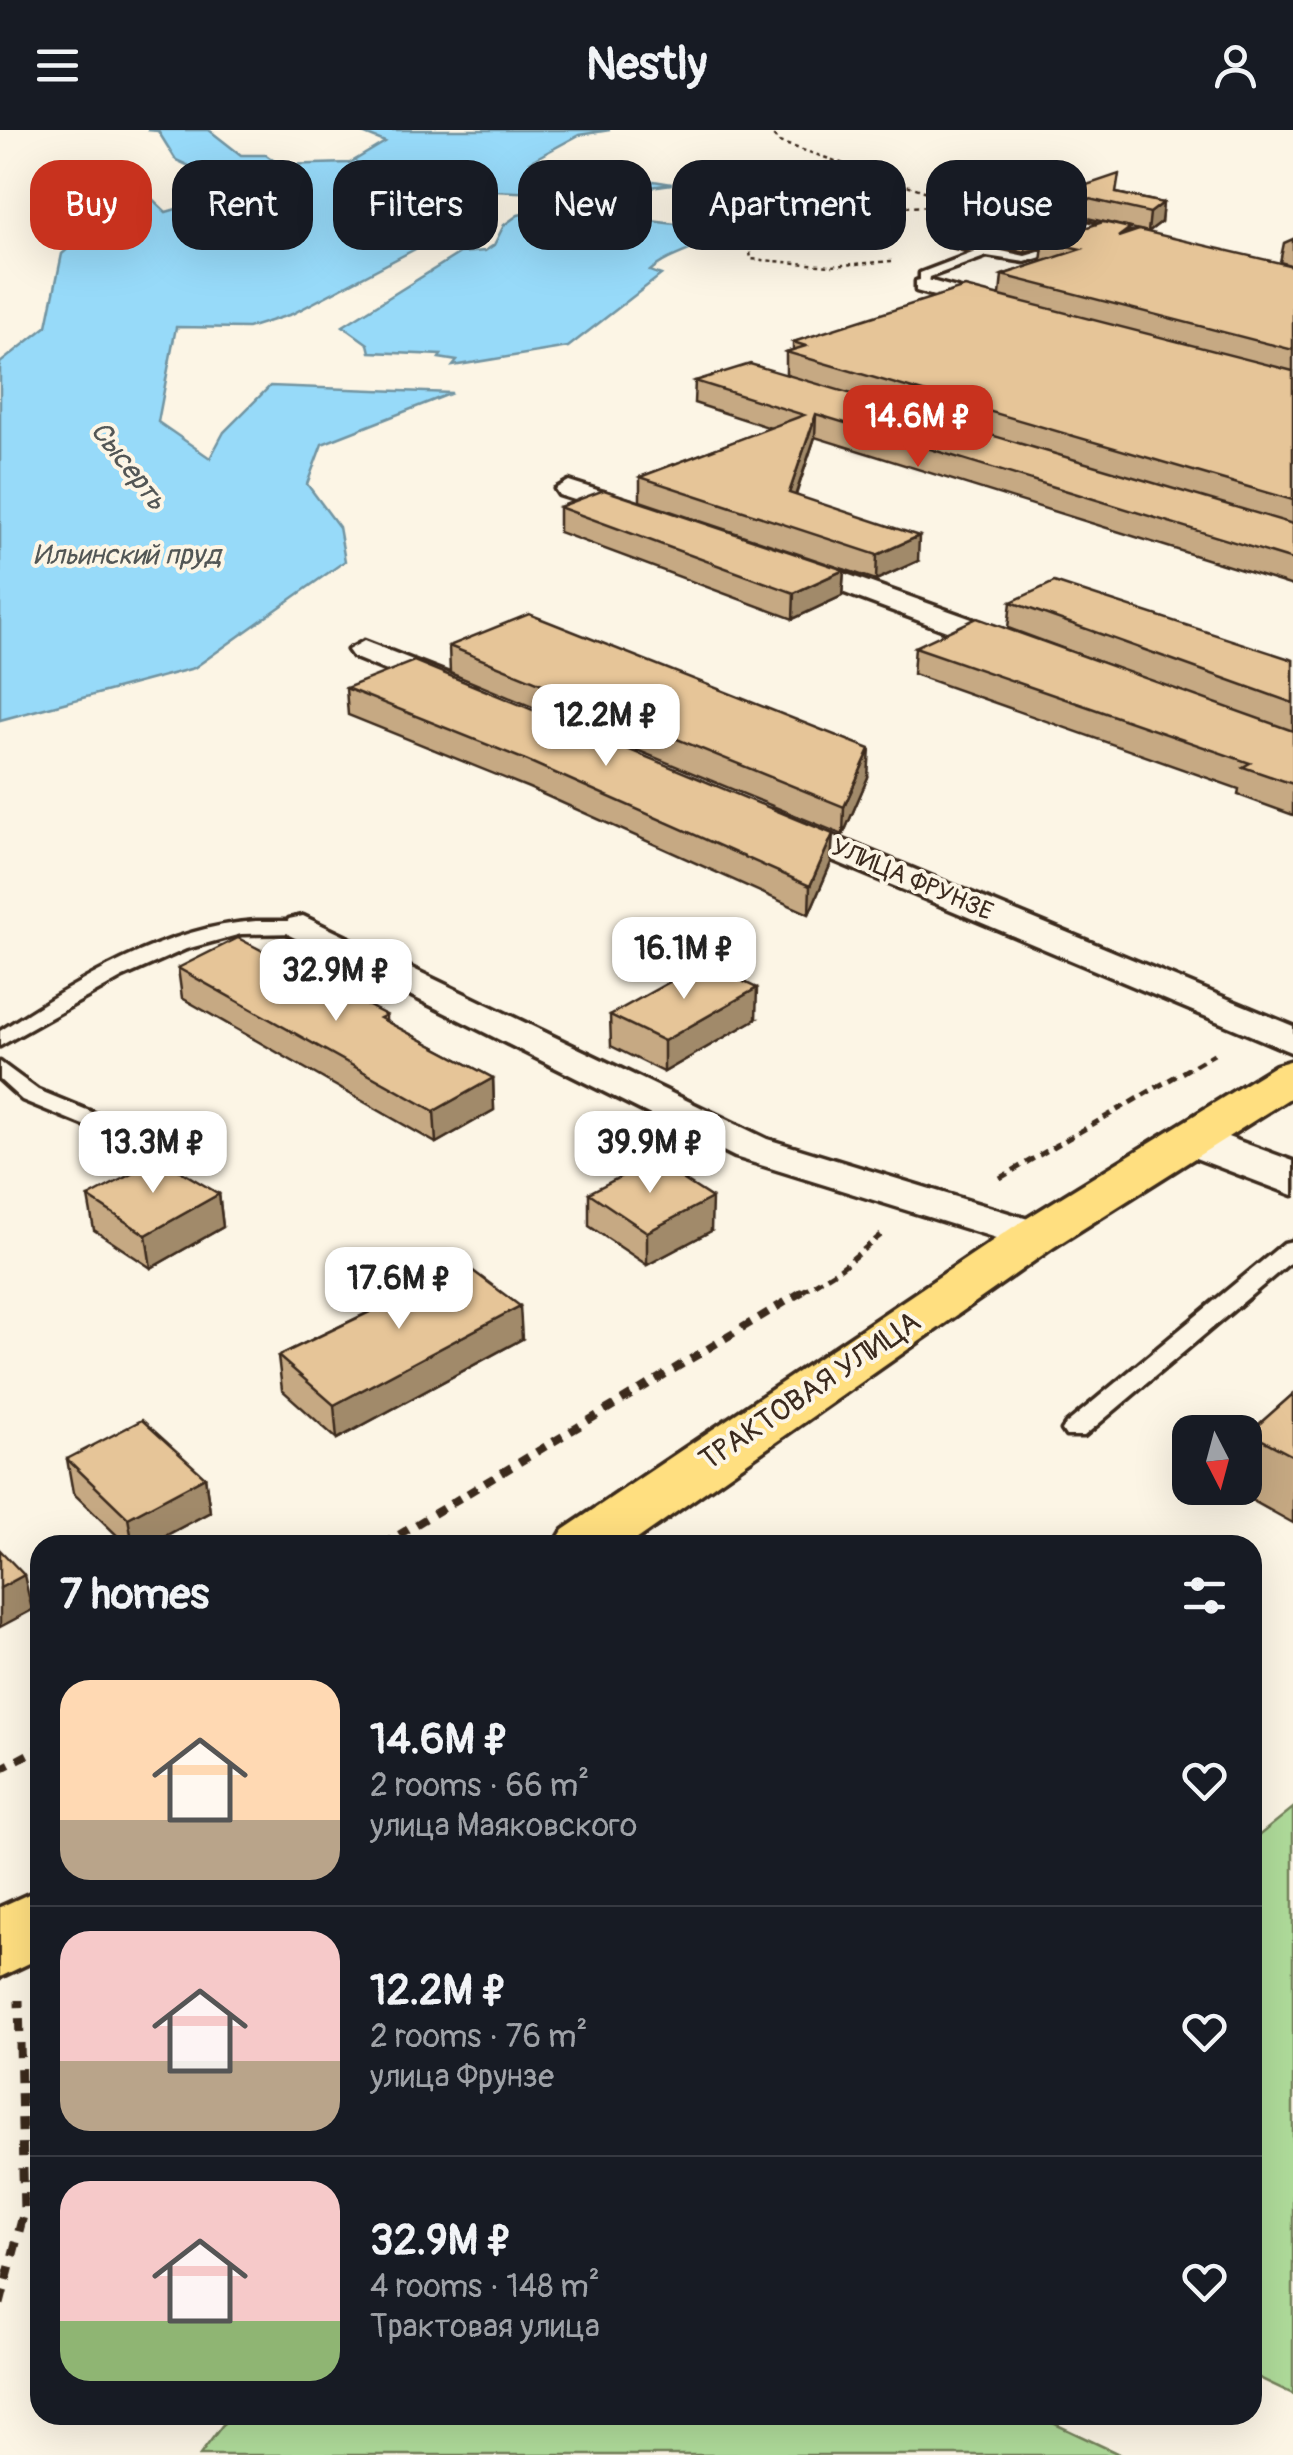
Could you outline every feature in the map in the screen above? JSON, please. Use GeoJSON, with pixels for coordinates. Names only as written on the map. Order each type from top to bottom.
{"type":"FeatureCollection","features":[{"type":"Feature","properties":{"kind":"main road","name":"ТРАКТОВАЯ УЛИЦА"},"geometry":{"type":"LineString","coordinates":[[600,1535],[1035,1236],[1195,1140],[1293,1075]]}},
{"type":"Feature","properties":{"kind":"street"},"geometry":{"type":"LineString","coordinates":[[1087,231],[1163,246]]}},
{"type":"Feature","properties":{"kind":"street"},"geometry":{"type":"LineString","coordinates":[[924,286],[1035,316]]}},
{"type":"Feature","properties":{"kind":"street"},"geometry":{"type":"LineString","coordinates":[[570,488],[678,525]]}},
{"type":"Feature","properties":{"kind":"street"},"geometry":{"type":"LineString","coordinates":[[750,550],[1058,661]]}},
{"type":"Feature","properties":{"kind":"street"},"geometry":{"type":"LineString","coordinates":[[364,650],[492,704]]}},
{"type":"Feature","properties":{"kind":"street","name":"УЛИЦА ФРУНЗЕ"},"geometry":{"type":"LineString","coordinates":[[748,811],[1293,1041]]}},
{"type":"Feature","properties":{"kind":"street"},"geometry":{"type":"LineString","coordinates":[[303,926],[751,1148],[1035,1236]]}},
{"type":"Feature","properties":{"kind":"street"},"geometry":{"type":"LineString","coordinates":[[1195,1140],[1293,1179]]}},
{"type":"Feature","properties":{"kind":"lane"},"geometry":{"type":"LineString","coordinates":[[973,250],[1025,260],[1056,250]]}},
{"type":"Feature","properties":{"kind":"lane"},"geometry":{"type":"LineString","coordinates":[[924,286],[924,274],[982,253]]}},
{"type":"Feature","properties":{"kind":"lane"},"geometry":{"type":"LineString","coordinates":[[0,1040],[58,1001],[172,950],[240,928],[303,926]]}},
{"type":"Feature","properties":{"kind":"lane"},"geometry":{"type":"LineString","coordinates":[[0,1070],[30,1095],[184,1158]]}},
{"type":"Feature","properties":{"kind":"lane"},"geometry":{"type":"LineString","coordinates":[[1075,1430],[1293,1248]]}},
{"type":"Feature","properties":{"kind":"path"},"geometry":{"type":"LineString","coordinates":[[768,130],[779,142],[926,192]]}},
{"type":"Feature","properties":{"kind":"path"},"geometry":{"type":"LineString","coordinates":[[926,209],[808,218],[762,232],[749,245],[751,258],[786,265],[830,266],[982,253]]}},
{"type":"Feature","properties":{"kind":"path"},"geometry":{"type":"LineString","coordinates":[[399,1535],[841,1268],[896,1222],[946,1208],[1258,1027]]}},
{"type":"Feature","properties":{"kind":"path"},"geometry":{"type":"LineString","coordinates":[[0,1770],[30,1754]]}},
{"type":"Feature","properties":{"kind":"path"},"geometry":{"type":"LineString","coordinates":[[0,2304],[24,2212],[19,1933]]}},
{"type":"Feature","properties":{"kind":"green space"},"geometry":{"type":"Polygon","coordinates":[[[1293,1808],[1293,2394],[1262,2379],[1262,1833],[1293,1808]]]}},
{"type":"Feature","properties":{"kind":"green space"},"geometry":{"type":"Polygon","coordinates":[[[222,2425],[1057,2425],[1121,2455],[200,2455],[222,2425]]]}},
{"type":"Feature","properties":{"kind":"water","name":"Ильинский пруд"},"geometry":{"type":"Polygon","coordinates":[[[147,130],[209,130],[241,155],[266,155],[273,160],[176,160],[158,131],[147,130]]]}},
{"type":"Feature","properties":{"kind":"water","name":"Ильинский пруд"},"geometry":{"type":"Polygon","coordinates":[[[355,130],[610,130],[579,135],[533,160],[518,160],[518,192],[498,191],[498,160],[355,160],[385,142],[355,130]]]}},
{"type":"Feature","properties":{"kind":"water","name":"Ильинский пруд"},"geometry":{"type":"Polygon","coordinates":[[[333,163],[333,250],[413,250],[292,314],[248,328],[176,327],[158,422],[210,458],[224,432],[270,386],[452,393],[322,444],[307,484],[339,527],[345,561],[194,668],[0,720],[0,363],[47,326],[62,254],[67,250],[152,250],[152,199],[166,212],[172,210],[172,250],[313,250],[313,164],[333,163]]]}},
{"type":"Feature","properties":{"kind":"water"},"geometry":{"type":"Polygon","coordinates":[[[518,215],[518,250],[652,250],[652,221],[672,224],[672,250],[690,250],[650,271],[661,275],[568,347],[453,366],[457,361],[439,358],[441,355],[370,352],[368,344],[343,326],[460,253],[498,250],[498,237],[504,225],[518,215]]]}},
{"type":"Feature","properties":{"kind":"building"},"geometry":{"type":"Polygon","coordinates":[[[1119,174],[1116,193],[1163,203],[1150,213],[1087,199],[1087,185],[1119,174]]]}},
{"type":"Feature","properties":{"kind":"building"},"geometry":{"type":"Polygon","coordinates":[[[1103,222],[1130,228],[1118,237],[1139,230],[1293,266],[1293,350],[1002,275],[1087,250],[1087,227],[1103,222]]]}},
{"type":"Feature","properties":{"kind":"building"},"geometry":{"type":"Polygon","coordinates":[[[965,287],[1293,371],[1293,500],[786,352],[806,346],[793,342],[965,287]]]}},
{"type":"Feature","properties":{"kind":"building"},"geometry":{"type":"Polygon","coordinates":[[[750,364],[1293,524],[1293,560],[816,414],[789,493],[919,536],[877,555],[640,477],[804,415],[695,381],[750,364]]]}},
{"type":"Feature","properties":{"kind":"building"},"geometry":{"type":"Polygon","coordinates":[[[604,490],[844,570],[794,593],[559,507],[604,490]]]}},
{"type":"Feature","properties":{"kind":"building"},"geometry":{"type":"Polygon","coordinates":[[[1054,582],[1293,660],[1293,703],[1011,602],[1054,582]]]}},
{"type":"Feature","properties":{"kind":"building"},"geometry":{"type":"Polygon","coordinates":[[[529,614],[870,749],[844,807],[449,646],[529,614]]]}},
{"type":"Feature","properties":{"kind":"building"},"geometry":{"type":"Polygon","coordinates":[[[977,618],[1293,731],[1293,784],[1243,767],[1250,763],[915,647],[977,618]]]}},
{"type":"Feature","properties":{"kind":"building"},"geometry":{"type":"Polygon","coordinates":[[[414,661],[833,834],[810,886],[528,761],[346,688],[414,661]]]}},
{"type":"Feature","properties":{"kind":"building"},"geometry":{"type":"Polygon","coordinates":[[[238,938],[386,1015],[380,1018],[493,1078],[434,1111],[178,968],[238,938]]]}},
{"type":"Feature","properties":{"kind":"building"},"geometry":{"type":"Polygon","coordinates":[[[704,963],[757,988],[664,1041],[610,1015],[704,963]]]}},
{"type":"Feature","properties":{"kind":"building"},"geometry":{"type":"Polygon","coordinates":[[[160,1159],[219,1194],[146,1235],[88,1197],[160,1159]]]}},
{"type":"Feature","properties":{"kind":"building"},"geometry":{"type":"Polygon","coordinates":[[[653,1160],[712,1198],[647,1232],[589,1193],[653,1160]]]}},
{"type":"Feature","properties":{"kind":"building"},"geometry":{"type":"Polygon","coordinates":[[[457,1259],[520,1306],[334,1405],[278,1356],[401,1297],[394,1292],[457,1259]]]}},
{"type":"Feature","properties":{"kind":"building"},"geometry":{"type":"Polygon","coordinates":[[[1293,1394],[1293,1456],[1262,1440],[1262,1421],[1293,1394]]]}},
{"type":"Feature","properties":{"kind":"building"},"geometry":{"type":"Polygon","coordinates":[[[142,1420],[205,1477],[128,1518],[67,1459],[142,1420]]]}},
{"type":"Feature","properties":{"kind":"building"},"geometry":{"type":"Polygon","coordinates":[[[0,1550],[24,1575],[0,1588],[0,1550]]]}},
{"type":"Feature","properties":{"kind":"water label","name":"Сысерть"},"geometry":{"type":"Point","coordinates":[128,466]}}]}
